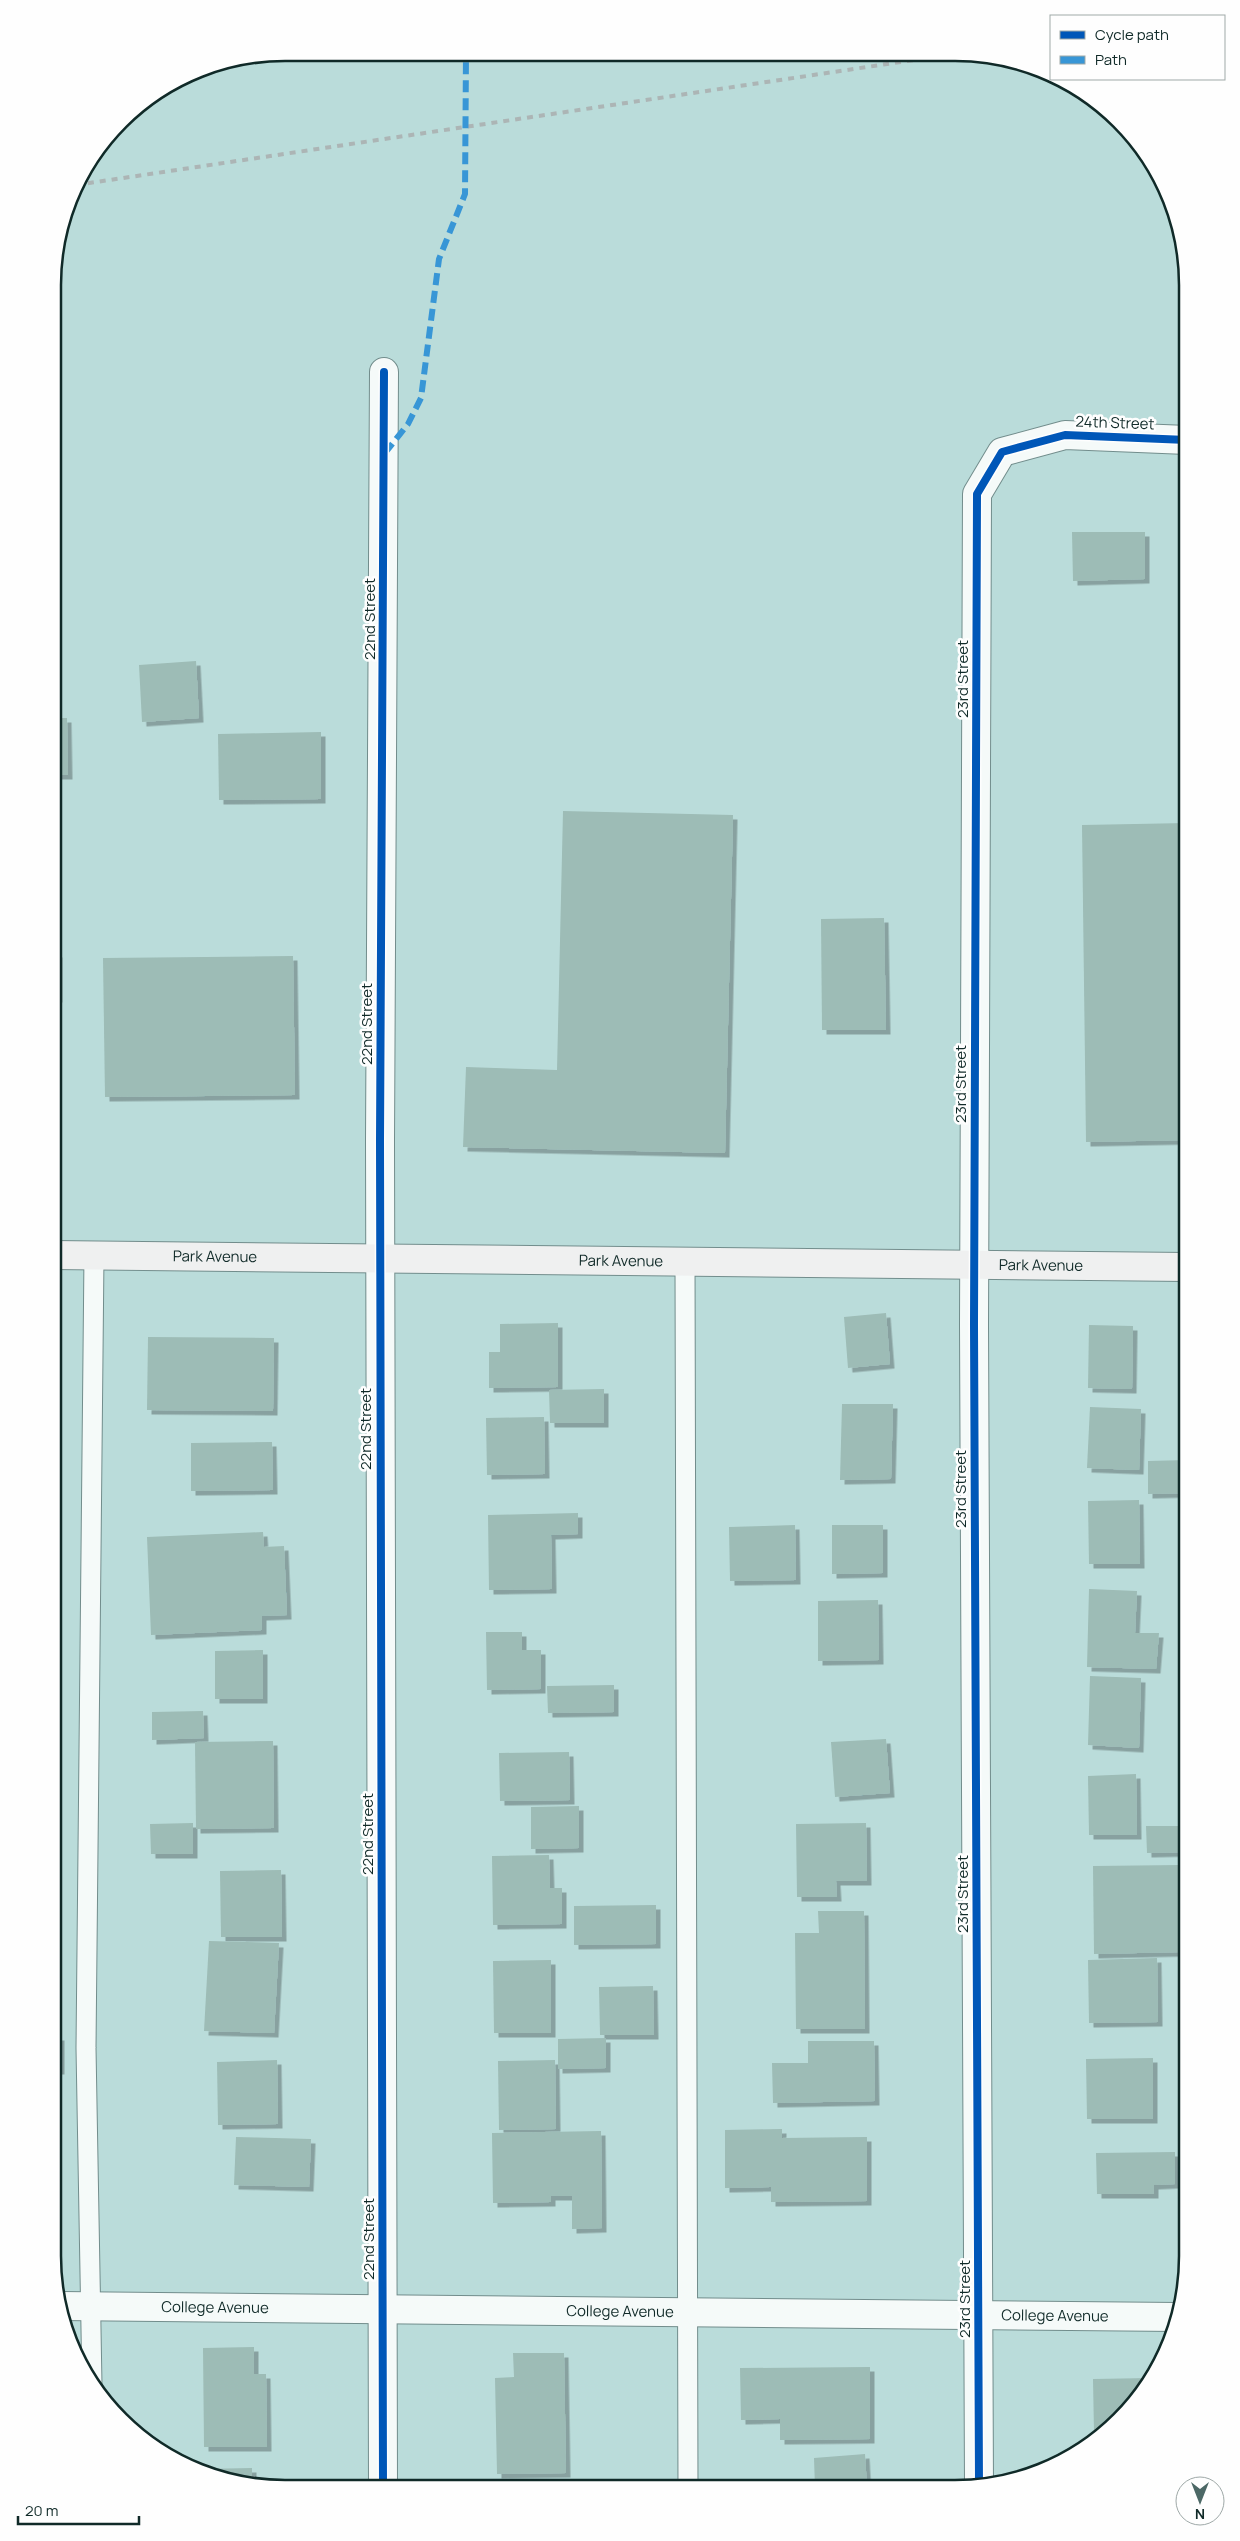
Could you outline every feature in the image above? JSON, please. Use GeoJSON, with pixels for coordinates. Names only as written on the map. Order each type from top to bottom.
{"type":"FeatureCollection","features":[{"type":"Feature","properties":{"kind":"street","name":"22nd Street"},"geometry":{"type":"LineString","coordinates":[[383,2480],[380,1258],[384,372]]}},
{"type":"Feature","properties":{"kind":"street","name":"24th Street"},"geometry":{"type":"LineString","coordinates":[[977,494],[1002,452],[1065,435],[1179,440]]}},
{"type":"Feature","properties":{"kind":"street","name":"23rd Street"},"geometry":{"type":"LineString","coordinates":[[977,494],[974,1264],[979,2478]]}},
{"type":"Feature","properties":{"kind":"street","name":"Park Avenue"},"geometry":{"type":"LineString","coordinates":[[61,1255],[1179,1266]]}},
{"type":"Feature","properties":{"kind":"street","name":"College Avenue"},"geometry":{"type":"LineString","coordinates":[[67,2306],[1170,2317]]}},
{"type":"Feature","properties":{"kind":"lane"},"geometry":{"type":"LineString","coordinates":[[92,2369],[86,2048],[94,1255]]}},
{"type":"Feature","properties":{"kind":"lane"},"geometry":{"type":"LineString","coordinates":[[685,1262],[688,2480]]}},
{"type":"Feature","properties":{"kind":"building"},"geometry":{"type":"Polygon","coordinates":[[[1072,532],[1145,532],[1145,579],[1073,581],[1072,532]]]}},
{"type":"Feature","properties":{"kind":"building"},"geometry":{"type":"Polygon","coordinates":[[[196,661],[199,718],[142,722],[139,665],[196,661]]]}},
{"type":"Feature","properties":{"kind":"building"},"geometry":{"type":"Polygon","coordinates":[[[61,718],[67,718],[68,775],[61,775],[61,718]]]}},
{"type":"Feature","properties":{"kind":"building"},"geometry":{"type":"Polygon","coordinates":[[[321,732],[321,799],[219,800],[218,734],[321,732]]]}},
{"type":"Feature","properties":{"kind":"building"},"geometry":{"type":"Polygon","coordinates":[[[563,811],[733,815],[725,1153],[463,1147],[466,1067],[557,1070],[563,811]]]}},
{"type":"Feature","properties":{"kind":"building"},"geometry":{"type":"Polygon","coordinates":[[[1179,823],[1179,1140],[1086,1142],[1082,825],[1179,823]]]}},
{"type":"Feature","properties":{"kind":"building"},"geometry":{"type":"Polygon","coordinates":[[[884,918],[886,1030],[822,1030],[821,919],[884,918]]]}},
{"type":"Feature","properties":{"kind":"building"},"geometry":{"type":"Polygon","coordinates":[[[293,956],[295,1095],[105,1097],[103,958],[293,956]]]}},
{"type":"Feature","properties":{"kind":"building"},"geometry":{"type":"Polygon","coordinates":[[[886,1313],[890,1364],[848,1368],[844,1317],[886,1313]]]}},
{"type":"Feature","properties":{"kind":"building"},"geometry":{"type":"Polygon","coordinates":[[[558,1323],[558,1387],[489,1388],[489,1352],[500,1352],[500,1324],[558,1323]]]}},
{"type":"Feature","properties":{"kind":"building"},"geometry":{"type":"Polygon","coordinates":[[[1089,1325],[1133,1326],[1132,1389],[1088,1388],[1089,1325]]]}},
{"type":"Feature","properties":{"kind":"building"},"geometry":{"type":"Polygon","coordinates":[[[148,1337],[274,1338],[273,1411],[147,1410],[148,1337]]]}},
{"type":"Feature","properties":{"kind":"building"},"geometry":{"type":"Polygon","coordinates":[[[604,1389],[604,1423],[550,1423],[549,1390],[604,1389]]]}},
{"type":"Feature","properties":{"kind":"building"},"geometry":{"type":"Polygon","coordinates":[[[842,1404],[893,1404],[891,1479],[840,1480],[842,1404]]]}},
{"type":"Feature","properties":{"kind":"building"},"geometry":{"type":"Polygon","coordinates":[[[1090,1407],[1141,1409],[1139,1470],[1087,1468],[1090,1407]]]}},
{"type":"Feature","properties":{"kind":"building"},"geometry":{"type":"Polygon","coordinates":[[[544,1417],[545,1474],[487,1475],[486,1418],[544,1417]]]}},
{"type":"Feature","properties":{"kind":"building"},"geometry":{"type":"Polygon","coordinates":[[[272,1442],[273,1490],[191,1491],[191,1443],[272,1442]]]}},
{"type":"Feature","properties":{"kind":"building"},"geometry":{"type":"Polygon","coordinates":[[[1179,1460],[1179,1493],[1148,1494],[1148,1461],[1179,1460]]]}},
{"type":"Feature","properties":{"kind":"building"},"geometry":{"type":"Polygon","coordinates":[[[1139,1500],[1140,1564],[1089,1564],[1088,1501],[1139,1500]]]}},
{"type":"Feature","properties":{"kind":"building"},"geometry":{"type":"Polygon","coordinates":[[[578,1513],[578,1534],[551,1535],[552,1589],[489,1590],[488,1515],[578,1513]]]}},
{"type":"Feature","properties":{"kind":"building"},"geometry":{"type":"Polygon","coordinates":[[[795,1525],[796,1580],[730,1581],[729,1527],[795,1525]]]}},
{"type":"Feature","properties":{"kind":"building"},"geometry":{"type":"Polygon","coordinates":[[[832,1525],[883,1525],[883,1573],[832,1574],[832,1525]]]}},
{"type":"Feature","properties":{"kind":"building"},"geometry":{"type":"Polygon","coordinates":[[[263,1532],[264,1547],[284,1546],[287,1615],[262,1616],[262,1630],[151,1635],[147,1537],[263,1532]]]}},
{"type":"Feature","properties":{"kind":"building"},"geometry":{"type":"Polygon","coordinates":[[[1089,1589],[1137,1591],[1135,1633],[1159,1633],[1156,1669],[1087,1667],[1089,1589]]]}},
{"type":"Feature","properties":{"kind":"building"},"geometry":{"type":"Polygon","coordinates":[[[878,1600],[879,1660],[818,1661],[818,1601],[878,1600]]]}},
{"type":"Feature","properties":{"kind":"building"},"geometry":{"type":"Polygon","coordinates":[[[486,1632],[522,1632],[522,1650],[541,1650],[541,1689],[487,1690],[486,1632]]]}},
{"type":"Feature","properties":{"kind":"building"},"geometry":{"type":"Polygon","coordinates":[[[263,1650],[263,1699],[215,1699],[215,1651],[263,1650]]]}},
{"type":"Feature","properties":{"kind":"building"},"geometry":{"type":"Polygon","coordinates":[[[1090,1676],[1141,1678],[1139,1748],[1088,1745],[1090,1676]]]}},
{"type":"Feature","properties":{"kind":"building"},"geometry":{"type":"Polygon","coordinates":[[[614,1685],[614,1712],[548,1713],[547,1686],[614,1685]]]}},
{"type":"Feature","properties":{"kind":"building"},"geometry":{"type":"Polygon","coordinates":[[[203,1711],[204,1738],[152,1740],[152,1712],[203,1711]]]}},
{"type":"Feature","properties":{"kind":"building"},"geometry":{"type":"Polygon","coordinates":[[[886,1739],[890,1793],[835,1797],[831,1742],[886,1739]]]}},
{"type":"Feature","properties":{"kind":"building"},"geometry":{"type":"Polygon","coordinates":[[[273,1741],[274,1828],[196,1829],[195,1742],[273,1741]]]}},
{"type":"Feature","properties":{"kind":"building"},"geometry":{"type":"Polygon","coordinates":[[[569,1752],[570,1800],[500,1801],[499,1753],[569,1752]]]}},
{"type":"Feature","properties":{"kind":"building"},"geometry":{"type":"Polygon","coordinates":[[[1136,1774],[1137,1835],[1089,1835],[1088,1776],[1136,1774]]]}},
{"type":"Feature","properties":{"kind":"building"},"geometry":{"type":"Polygon","coordinates":[[[579,1806],[579,1848],[531,1849],[531,1807],[579,1806]]]}},
{"type":"Feature","properties":{"kind":"building"},"geometry":{"type":"Polygon","coordinates":[[[193,1823],[193,1854],[151,1854],[150,1824],[193,1823]]]}},
{"type":"Feature","properties":{"kind":"building"},"geometry":{"type":"Polygon","coordinates":[[[866,1823],[867,1881],[836,1881],[837,1897],[797,1897],[796,1824],[866,1823]]]}},
{"type":"Feature","properties":{"kind":"building"},"geometry":{"type":"Polygon","coordinates":[[[1146,1826],[1179,1826],[1179,1852],[1147,1853],[1146,1826]]]}},
{"type":"Feature","properties":{"kind":"building"},"geometry":{"type":"Polygon","coordinates":[[[549,1855],[550,1888],[562,1888],[562,1924],[493,1925],[492,1856],[549,1855]]]}},
{"type":"Feature","properties":{"kind":"building"},"geometry":{"type":"Polygon","coordinates":[[[1179,1865],[1179,1952],[1094,1954],[1093,1866],[1179,1865]]]}},
{"type":"Feature","properties":{"kind":"building"},"geometry":{"type":"Polygon","coordinates":[[[281,1870],[282,1937],[221,1937],[220,1871],[281,1870]]]}},
{"type":"Feature","properties":{"kind":"building"},"geometry":{"type":"Polygon","coordinates":[[[656,1905],[656,1944],[574,1945],[574,1906],[656,1905]]]}},
{"type":"Feature","properties":{"kind":"building"},"geometry":{"type":"Polygon","coordinates":[[[818,1911],[864,1911],[865,2029],[796,2029],[795,1933],[819,1933],[818,1911]]]}},
{"type":"Feature","properties":{"kind":"building"},"geometry":{"type":"Polygon","coordinates":[[[209,1941],[279,1943],[274,2033],[204,2031],[209,1941]]]}},
{"type":"Feature","properties":{"kind":"building"},"geometry":{"type":"Polygon","coordinates":[[[1157,1958],[1158,2022],[1089,2023],[1088,1960],[1157,1958]]]}},
{"type":"Feature","properties":{"kind":"building"},"geometry":{"type":"Polygon","coordinates":[[[551,1960],[551,2033],[494,2033],[493,1961],[551,1960]]]}},
{"type":"Feature","properties":{"kind":"building"},"geometry":{"type":"Polygon","coordinates":[[[653,1986],[654,2035],[600,2035],[599,1987],[653,1986]]]}},
{"type":"Feature","properties":{"kind":"building"},"geometry":{"type":"Polygon","coordinates":[[[606,2038],[606,2068],[558,2069],[558,2039],[606,2038]]]}},
{"type":"Feature","properties":{"kind":"building"},"geometry":{"type":"Polygon","coordinates":[[[808,2041],[874,2041],[875,2101],[773,2103],[772,2063],[808,2063],[808,2041]]]}},
{"type":"Feature","properties":{"kind":"building"},"geometry":{"type":"Polygon","coordinates":[[[1153,2058],[1153,2119],[1087,2119],[1086,2059],[1153,2058]]]}},
{"type":"Feature","properties":{"kind":"building"},"geometry":{"type":"Polygon","coordinates":[[[277,2060],[278,2124],[218,2125],[217,2062],[277,2060]]]}},
{"type":"Feature","properties":{"kind":"building"},"geometry":{"type":"Polygon","coordinates":[[[555,2060],[556,2129],[499,2130],[498,2061],[555,2060]]]}},
{"type":"Feature","properties":{"kind":"building"},"geometry":{"type":"Polygon","coordinates":[[[782,2129],[782,2138],[867,2137],[867,2201],[771,2202],[771,2187],[725,2188],[725,2130],[782,2129]]]}},
{"type":"Feature","properties":{"kind":"building"},"geometry":{"type":"Polygon","coordinates":[[[601,2131],[602,2228],[572,2229],[572,2196],[551,2196],[551,2202],[493,2203],[492,2133],[601,2131]]]}},
{"type":"Feature","properties":{"kind":"building"},"geometry":{"type":"Polygon","coordinates":[[[236,2137],[311,2139],[309,2187],[234,2185],[236,2137]]]}},
{"type":"Feature","properties":{"kind":"building"},"geometry":{"type":"Polygon","coordinates":[[[1175,2152],[1175,2184],[1154,2185],[1154,2194],[1097,2194],[1096,2153],[1175,2152]]]}},
{"type":"Feature","properties":{"kind":"building"},"geometry":{"type":"Polygon","coordinates":[[[254,2347],[254,2374],[266,2374],[267,2447],[204,2447],[203,2348],[254,2347]]]}},
{"type":"Feature","properties":{"kind":"building"},"geometry":{"type":"Polygon","coordinates":[[[513,2353],[564,2353],[566,2473],[497,2474],[495,2378],[514,2377],[513,2353]]]}},
{"type":"Feature","properties":{"kind":"building"},"geometry":{"type":"Polygon","coordinates":[[[870,2367],[870,2439],[780,2440],[780,2419],[741,2420],[740,2368],[870,2367]]]}},
{"type":"Feature","properties":{"kind":"building"},"geometry":{"type":"Polygon","coordinates":[[[1142,2378],[1123,2404],[1094,2432],[1093,2379],[1142,2378]]]}},
{"type":"Feature","properties":{"kind":"building"},"geometry":{"type":"Polygon","coordinates":[[[865,2454],[867,2480],[815,2480],[814,2458],[865,2454]]]}},
{"type":"Feature","properties":{"kind":"building"},"geometry":{"type":"Polygon","coordinates":[[[252,2468],[252,2477],[227,2472],[216,2469],[252,2468]]]}},
{"type":"Feature","properties":{"kind":"railway"},"geometry":{"type":"LineString","coordinates":[[85,184],[907,61]]}},
{"type":"Feature","properties":{"kind":"marked path"},"geometry":{"type":"LineString","coordinates":[[385,453],[408,424],[421,398],[439,259],[465,194],[466,61]]}},
{"type":"Feature","properties":{"kind":"cycle path"},"geometry":{"type":"LineString","coordinates":[[383,2480],[380,1141],[384,372]]}},
{"type":"Feature","properties":{"kind":"cycle path"},"geometry":{"type":"LineString","coordinates":[[979,2478],[974,1325],[977,494],[1002,452],[1065,435],[1179,440]]}}]}
